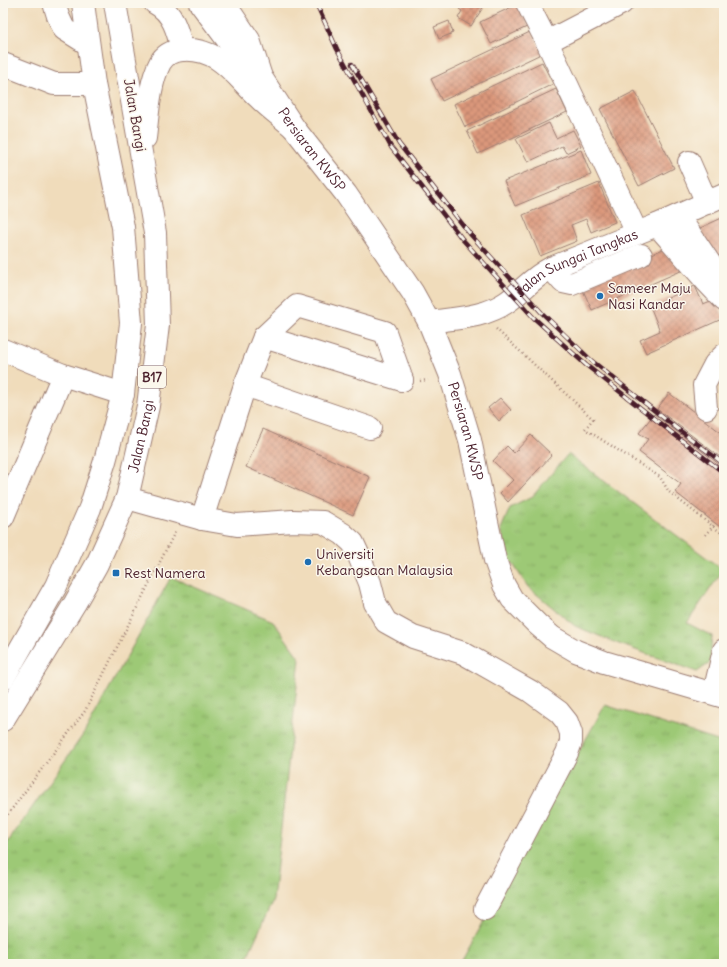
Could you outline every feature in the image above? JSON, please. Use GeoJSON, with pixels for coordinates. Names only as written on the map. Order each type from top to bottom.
{"type":"FeatureCollection","features":[{"type":"Feature","properties":{"kind":"main road"},"geometry":{"type":"LineString","coordinates":[[54,3],[64,29],[88,44]]}},
{"type":"Feature","properties":{"kind":"main road","name":"Jalan Bangi"},"geometry":{"type":"LineString","coordinates":[[3,679],[56,586],[90,508],[105,461],[123,394],[131,323],[123,227],[94,84],[82,3]]}},
{"type":"Feature","properties":{"kind":"main road","name":"Jalan Bangi"},"geometry":{"type":"LineString","coordinates":[[3,720],[75,603],[97,564],[127,498],[148,406],[158,325],[155,233],[115,3]]}},
{"type":"Feature","properties":{"kind":"main road"},"geometry":{"type":"LineString","coordinates":[[155,3],[167,13],[175,23],[182,50]]}},
{"type":"Feature","properties":{"kind":"main road","name":"Persiaran KWSP"},"geometry":{"type":"LineString","coordinates":[[200,3],[238,54],[261,77],[294,128],[346,194],[413,293],[429,322],[450,374],[470,440],[495,560],[504,584],[512,599],[552,637],[576,651],[619,667],[719,695]]}},
{"type":"Feature","properties":{"kind":"main road","name":"Persiaran KWSP"},"geometry":{"type":"LineString","coordinates":[[224,3],[249,40],[261,77]]}},
{"type":"Feature","properties":{"kind":"main road"},"geometry":{"type":"LineString","coordinates":[[527,3],[547,42],[636,233]]}},
{"type":"Feature","properties":{"kind":"main road"},"geometry":{"type":"LineString","coordinates":[[547,42],[622,3]]}},
{"type":"Feature","properties":{"kind":"main road"},"geometry":{"type":"LineString","coordinates":[[142,155],[154,81],[160,62],[169,52],[182,50],[206,52],[216,57],[260,99],[294,128]]}},
{"type":"Feature","properties":{"kind":"main road"},"geometry":{"type":"LineString","coordinates":[[3,64],[54,84],[94,84]]}},
{"type":"Feature","properties":{"kind":"main road"},"geometry":{"type":"LineString","coordinates":[[688,162],[716,199]]}},
{"type":"Feature","properties":{"kind":"main road","name":"Jalan Sungai Tangkas"},"geometry":{"type":"LineString","coordinates":[[429,322],[478,315],[488,312],[507,302],[539,274],[551,268],[657,225],[716,199]]}},
{"type":"Feature","properties":{"kind":"main road"},"geometry":{"type":"LineString","coordinates":[[678,216],[715,271]]}},
{"type":"Feature","properties":{"kind":"main road"},"geometry":{"type":"LineString","coordinates":[[657,225],[724,300]]}},
{"type":"Feature","properties":{"kind":"main road"},"geometry":{"type":"LineString","coordinates":[[551,268],[563,282],[572,284],[641,255]]}},
{"type":"Feature","properties":{"kind":"main road"},"geometry":{"type":"LineString","coordinates":[[192,517],[264,337],[297,306],[385,332],[402,380],[264,337]]}},
{"type":"Feature","properties":{"kind":"main road"},"geometry":{"type":"LineString","coordinates":[[3,350],[63,376],[123,394]]}},
{"type":"Feature","properties":{"kind":"main road"},"geometry":{"type":"LineString","coordinates":[[706,408],[704,385],[715,364],[724,355]]}},
{"type":"Feature","properties":{"kind":"main road"},"geometry":{"type":"LineString","coordinates":[[3,517],[63,376]]}},
{"type":"Feature","properties":{"kind":"main road"},"geometry":{"type":"LineString","coordinates":[[245,385],[370,428]]}},
{"type":"Feature","properties":{"kind":"main road"},"geometry":{"type":"LineString","coordinates":[[127,498],[192,517],[236,525],[323,522],[343,534],[353,544],[360,556],[370,583],[375,603],[386,622],[413,637],[469,656],[530,691],[559,712],[567,722],[571,733],[571,742],[567,753],[485,909]]}},
{"type":"Feature","properties":{"kind":"main road"},"geometry":{"type":"LineString","coordinates":[[719,695],[724,650]]}},
{"type":"Feature","properties":{"kind":"path"},"geometry":{"type":"LineString","coordinates":[[488,312],[492,326],[594,419],[585,429],[660,477],[669,492],[724,535]]}},
{"type":"Feature","properties":{"kind":"path"},"geometry":{"type":"LineString","coordinates":[[3,821],[85,711],[192,517]]}},
{"type":"Feature","properties":{"kind":"path"},"geometry":{"type":"LineString","coordinates":[[704,535],[713,526]]}},
{"type":"Feature","properties":{"kind":"green space"},"geometry":{"type":"Polygon","coordinates":[[[568,454],[723,570],[687,623],[712,636],[710,663],[697,672],[619,644],[575,626],[528,587],[509,558],[501,529],[510,508],[532,497],[568,454]]]}},
{"type":"Feature","properties":{"kind":"green space"},"geometry":{"type":"Polygon","coordinates":[[[171,577],[273,621],[300,659],[273,900],[244,964],[3,964],[3,849],[85,732],[171,577]]]}},
{"type":"Feature","properties":{"kind":"green space"},"geometry":{"type":"Polygon","coordinates":[[[605,705],[724,743],[724,964],[460,964],[605,705]]]}},
{"type":"Feature","properties":{"kind":"building"},"geometry":{"type":"Polygon","coordinates":[[[462,3],[486,3],[471,26],[458,18],[462,11],[459,9],[462,3]]]}},
{"type":"Feature","properties":{"kind":"building"},"geometry":{"type":"Polygon","coordinates":[[[518,4],[529,26],[491,44],[480,22],[518,4]]]}},
{"type":"Feature","properties":{"kind":"building"},"geometry":{"type":"Polygon","coordinates":[[[449,21],[453,33],[439,39],[434,27],[449,21]]]}},
{"type":"Feature","properties":{"kind":"building"},"geometry":{"type":"Polygon","coordinates":[[[532,31],[543,53],[442,101],[431,79],[532,31]]]}},
{"type":"Feature","properties":{"kind":"building"},"geometry":{"type":"Polygon","coordinates":[[[542,62],[553,84],[465,127],[454,104],[542,62]]]}},
{"type":"Feature","properties":{"kind":"building"},"geometry":{"type":"Polygon","coordinates":[[[556,89],[567,112],[478,154],[467,131],[556,89]]]}},
{"type":"Feature","properties":{"kind":"building"},"geometry":{"type":"Polygon","coordinates":[[[635,91],[674,168],[639,186],[600,109],[635,91]]]}},
{"type":"Feature","properties":{"kind":"building"},"geometry":{"type":"Polygon","coordinates":[[[549,123],[556,138],[573,130],[581,146],[566,153],[562,146],[528,162],[516,139],[549,123]]]}},
{"type":"Feature","properties":{"kind":"building"},"geometry":{"type":"Polygon","coordinates":[[[581,150],[591,175],[515,206],[504,181],[581,150]]]}},
{"type":"Feature","properties":{"kind":"building"},"geometry":{"type":"Polygon","coordinates":[[[599,183],[615,222],[591,232],[586,219],[571,225],[577,241],[540,256],[523,215],[599,183]]]}},
{"type":"Feature","properties":{"kind":"building"},"geometry":{"type":"Polygon","coordinates":[[[724,217],[724,254],[714,258],[700,228],[724,217]]]}},
{"type":"Feature","properties":{"kind":"building"},"geometry":{"type":"Polygon","coordinates":[[[672,245],[683,270],[592,310],[581,286],[672,245]]]}},
{"type":"Feature","properties":{"kind":"building"},"geometry":{"type":"Polygon","coordinates":[[[695,286],[703,304],[716,299],[724,318],[646,353],[640,340],[660,331],[650,306],[695,286]]]}},
{"type":"Feature","properties":{"kind":"building"},"geometry":{"type":"Polygon","coordinates":[[[669,393],[724,435],[724,460],[657,409],[669,393]]]}},
{"type":"Feature","properties":{"kind":"building"},"geometry":{"type":"Polygon","coordinates":[[[500,398],[511,410],[499,421],[488,408],[500,398]]]}},
{"type":"Feature","properties":{"kind":"building"},"geometry":{"type":"Polygon","coordinates":[[[654,414],[724,468],[724,530],[675,492],[681,484],[639,452],[648,439],[639,433],[654,414]]]}},
{"type":"Feature","properties":{"kind":"building"},"geometry":{"type":"Polygon","coordinates":[[[263,429],[370,477],[353,515],[246,467],[263,429]]]}},
{"type":"Feature","properties":{"kind":"building"},"geometry":{"type":"Polygon","coordinates":[[[531,435],[552,455],[508,502],[500,493],[513,480],[493,461],[507,446],[514,453],[531,435]]]}},
{"type":"Feature","properties":{"kind":"railway"},"geometry":{"type":"LineString","coordinates":[[316,3],[337,49],[391,147],[463,240],[534,318],[586,365],[724,473]]}},
{"type":"Feature","properties":{"kind":"railway"},"geometry":{"type":"LineString","coordinates":[[352,64],[399,144],[471,235],[542,313],[592,361],[724,464]]}},
{"type":"Feature","properties":{"kind":"place","name":"Sameer Maju Nasi Kandar"},"geometry":{"type":"Point","coordinates":[600,296]}},
{"type":"Feature","properties":{"kind":"place","name":"Universiti Kebangsaan Malaysia"},"geometry":{"type":"Point","coordinates":[308,562]}},
{"type":"Feature","properties":{"kind":"place","name":"Rest Namera"},"geometry":{"type":"Point","coordinates":[116,573]}}]}
